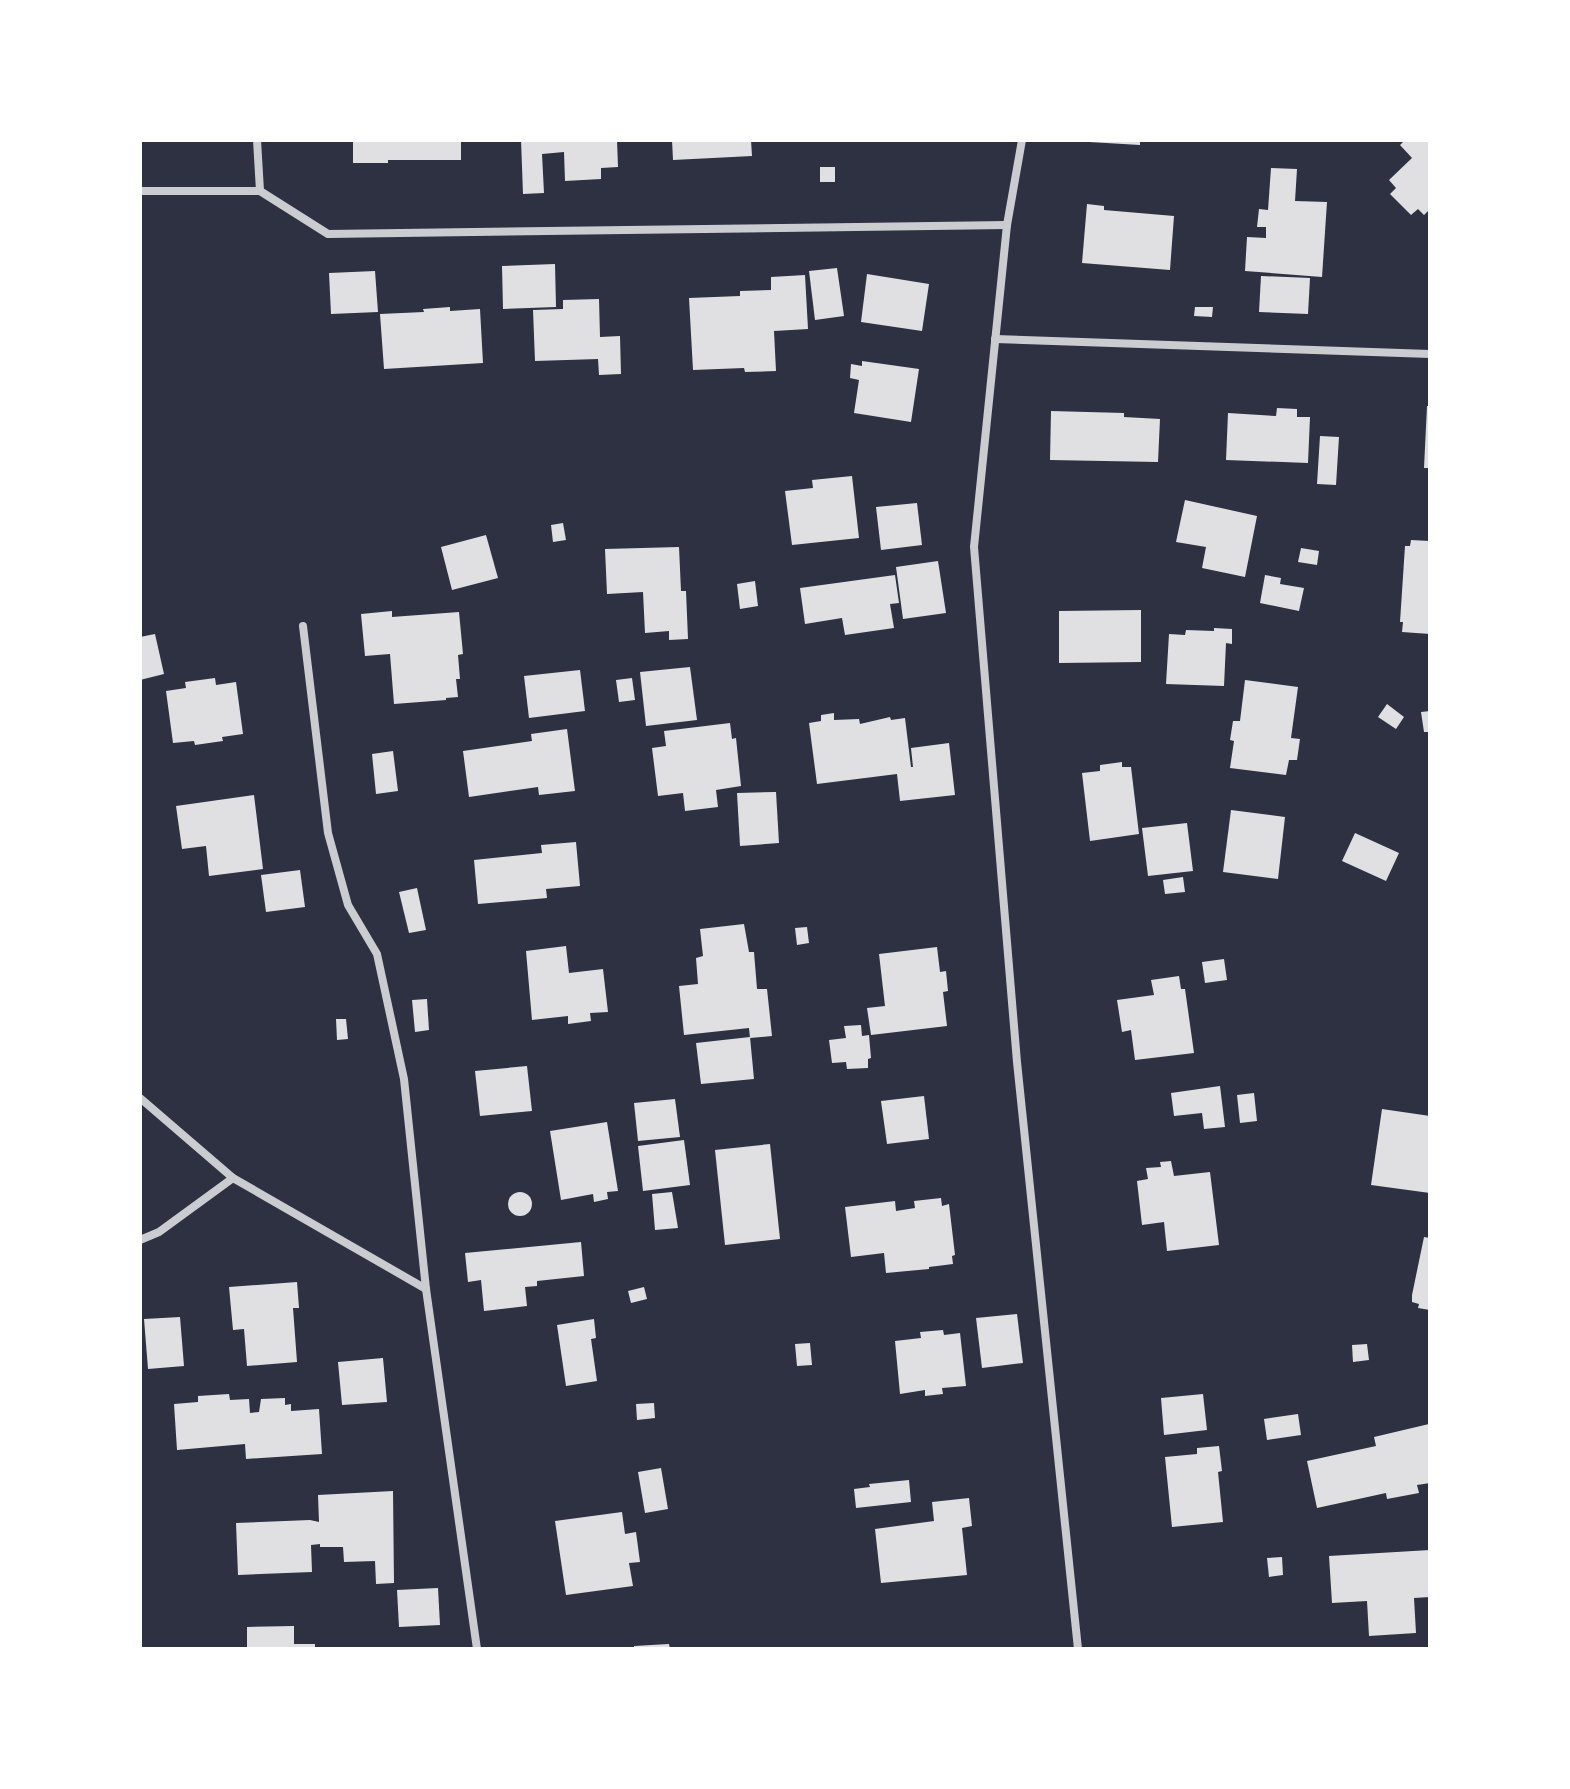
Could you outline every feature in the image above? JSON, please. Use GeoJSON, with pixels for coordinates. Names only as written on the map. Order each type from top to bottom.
{"type":"FeatureCollection","features":[{"type":"Feature","properties":{"kind":"street"},"geometry":{"type":"LineString","coordinates":[[257,140],[260,191]]}},
{"type":"Feature","properties":{"kind":"street"},"geometry":{"type":"LineString","coordinates":[[1022,140],[1007,225],[974,547],[1017,1062],[1078,1649]]}},
{"type":"Feature","properties":{"kind":"street"},"geometry":{"type":"LineString","coordinates":[[140,191],[260,191],[328,234],[1007,225]]}},
{"type":"Feature","properties":{"kind":"street"},"geometry":{"type":"LineString","coordinates":[[995,339],[1430,354]]}},
{"type":"Feature","properties":{"kind":"street"},"geometry":{"type":"LineString","coordinates":[[303,626],[328,833],[348,905],[377,954],[404,1079],[426,1289],[477,1649]]}},
{"type":"Feature","properties":{"kind":"street"},"geometry":{"type":"LineString","coordinates":[[140,1098],[233,1178],[426,1289]]}},
{"type":"Feature","properties":{"kind":"street"},"geometry":{"type":"LineString","coordinates":[[140,1240],[159,1232],[233,1178]]}},
{"type":"Feature","properties":{"kind":"building"},"geometry":{"type":"Polygon","coordinates":[[[353,140],[461,140],[461,160],[353,163],[353,140]]]}},
{"type":"Feature","properties":{"kind":"building"},"geometry":{"type":"Polygon","coordinates":[[[521,140],[617,140],[618,167],[601,168],[601,179],[565,181],[564,152],[542,154],[544,193],[523,194],[521,140]]]}},
{"type":"Feature","properties":{"kind":"building"},"geometry":{"type":"Polygon","coordinates":[[[672,140],[751,140],[752,156],[673,160],[672,140]]]}},
{"type":"Feature","properties":{"kind":"building"},"geometry":{"type":"Polygon","coordinates":[[[1140,140],[1140,145],[1089,142],[1140,140]]]}},
{"type":"Feature","properties":{"kind":"building"},"geometry":{"type":"Polygon","coordinates":[[[1405,140],[1430,140],[1430,209],[1424,215],[1418,209],[1411,215],[1390,194],[1396,188],[1389,180],[1412,158],[1400,145],[1405,140]]]}},
{"type":"Feature","properties":{"kind":"building"},"geometry":{"type":"Polygon","coordinates":[[[820,167],[835,167],[835,182],[820,182],[820,167]]]}},
{"type":"Feature","properties":{"kind":"building"},"geometry":{"type":"Polygon","coordinates":[[[1271,168],[1297,169],[1295,201],[1327,202],[1322,277],[1245,271],[1247,237],[1266,238],[1266,227],[1257,227],[1259,209],[1268,210],[1271,168]]]}},
{"type":"Feature","properties":{"kind":"building"},"geometry":{"type":"Polygon","coordinates":[[[1087,204],[1104,206],[1104,210],[1174,216],[1170,270],[1082,263],[1087,204]]]}},
{"type":"Feature","properties":{"kind":"building"},"geometry":{"type":"Polygon","coordinates":[[[555,264],[556,307],[503,309],[502,266],[555,264]]]}},
{"type":"Feature","properties":{"kind":"building"},"geometry":{"type":"Polygon","coordinates":[[[837,268],[844,316],[815,320],[809,271],[837,268]]]}},
{"type":"Feature","properties":{"kind":"building"},"geometry":{"type":"Polygon","coordinates":[[[375,271],[378,312],[331,314],[329,273],[375,271]]]}},
{"type":"Feature","properties":{"kind":"building"},"geometry":{"type":"Polygon","coordinates":[[[867,274],[929,284],[922,331],[861,322],[867,274]]]}},
{"type":"Feature","properties":{"kind":"building"},"geometry":{"type":"Polygon","coordinates":[[[805,275],[808,329],[774,331],[776,371],[745,372],[744,368],[693,370],[689,298],[740,296],[740,291],[771,290],[771,277],[805,275]]]}},
{"type":"Feature","properties":{"kind":"building"},"geometry":{"type":"Polygon","coordinates":[[[1261,276],[1310,278],[1308,314],[1259,312],[1261,276]]]}},
{"type":"Feature","properties":{"kind":"building"},"geometry":{"type":"Polygon","coordinates":[[[599,299],[600,337],[620,336],[621,374],[599,375],[598,359],[535,361],[533,310],[563,309],[563,300],[599,299]]]}},
{"type":"Feature","properties":{"kind":"building"},"geometry":{"type":"Polygon","coordinates":[[[450,307],[450,311],[480,309],[483,363],[384,369],[380,314],[450,307]]]}},
{"type":"Feature","properties":{"kind":"building"},"geometry":{"type":"Polygon","coordinates":[[[1195,307],[1213,307],[1212,317],[1194,316],[1195,307]]]}},
{"type":"Feature","properties":{"kind":"building"},"geometry":{"type":"Polygon","coordinates":[[[862,361],[919,369],[911,422],[854,413],[859,380],[850,378],[851,364],[862,366],[862,361]]]}},
{"type":"Feature","properties":{"kind":"building"},"geometry":{"type":"Polygon","coordinates":[[[1427,406],[1430,406],[1430,468],[1424,468],[1427,406]]]}},
{"type":"Feature","properties":{"kind":"building"},"geometry":{"type":"Polygon","coordinates":[[[1277,408],[1297,409],[1297,417],[1310,417],[1308,463],[1226,460],[1228,413],[1276,416],[1277,408]]]}},
{"type":"Feature","properties":{"kind":"building"},"geometry":{"type":"Polygon","coordinates":[[[1051,411],[1124,413],[1124,417],[1160,419],[1158,462],[1050,460],[1051,411]]]}},
{"type":"Feature","properties":{"kind":"building"},"geometry":{"type":"Polygon","coordinates":[[[1320,436],[1339,437],[1336,485],[1317,484],[1320,436]]]}},
{"type":"Feature","properties":{"kind":"building"},"geometry":{"type":"Polygon","coordinates":[[[852,476],[859,538],[792,545],[785,491],[813,488],[812,480],[852,476]]]}},
{"type":"Feature","properties":{"kind":"building"},"geometry":{"type":"Polygon","coordinates":[[[1185,500],[1257,516],[1245,577],[1202,568],[1206,547],[1176,542],[1185,500]]]}},
{"type":"Feature","properties":{"kind":"building"},"geometry":{"type":"Polygon","coordinates":[[[917,503],[922,545],[881,550],[876,507],[917,503]]]}},
{"type":"Feature","properties":{"kind":"building"},"geometry":{"type":"Polygon","coordinates":[[[563,523],[566,540],[553,542],[551,525],[563,523]]]}},
{"type":"Feature","properties":{"kind":"building"},"geometry":{"type":"Polygon","coordinates":[[[486,535],[498,578],[452,590],[441,547],[486,535]]]}},
{"type":"Feature","properties":{"kind":"building"},"geometry":{"type":"Polygon","coordinates":[[[1411,540],[1430,541],[1430,634],[1402,632],[1405,546],[1410,546],[1411,540]]]}},
{"type":"Feature","properties":{"kind":"building"},"geometry":{"type":"Polygon","coordinates":[[[679,547],[681,591],[686,591],[688,639],[669,640],[669,631],[645,633],[643,592],[607,594],[605,549],[679,547]]]}},
{"type":"Feature","properties":{"kind":"building"},"geometry":{"type":"Polygon","coordinates":[[[1301,548],[1319,551],[1317,565],[1298,562],[1301,548]]]}},
{"type":"Feature","properties":{"kind":"building"},"geometry":{"type":"Polygon","coordinates":[[[938,561],[946,613],[903,619],[896,567],[938,561]]]}},
{"type":"Feature","properties":{"kind":"building"},"geometry":{"type":"Polygon","coordinates":[[[895,575],[899,603],[890,604],[894,628],[845,635],[842,618],[805,624],[800,588],[895,575]]]}},
{"type":"Feature","properties":{"kind":"building"},"geometry":{"type":"Polygon","coordinates":[[[1265,575],[1281,578],[1280,584],[1304,588],[1299,611],[1260,603],[1265,575]]]}},
{"type":"Feature","properties":{"kind":"building"},"geometry":{"type":"Polygon","coordinates":[[[755,581],[758,606],[740,609],[737,584],[755,581]]]}},
{"type":"Feature","properties":{"kind":"building"},"geometry":{"type":"Polygon","coordinates":[[[1141,610],[1141,662],[1059,663],[1059,611],[1141,610]]]}},
{"type":"Feature","properties":{"kind":"building"},"geometry":{"type":"Polygon","coordinates":[[[392,611],[392,617],[459,612],[463,654],[458,655],[458,697],[394,704],[390,654],[365,656],[361,614],[392,611]]]}},
{"type":"Feature","properties":{"kind":"building"},"geometry":{"type":"Polygon","coordinates":[[[1214,628],[1232,629],[1232,644],[1226,643],[1224,686],[1166,684],[1169,634],[1185,635],[1186,630],[1214,631],[1214,628]]]}},
{"type":"Feature","properties":{"kind":"building"},"geometry":{"type":"Polygon","coordinates":[[[155,634],[164,674],[140,680],[140,637],[155,634]]]}},
{"type":"Feature","properties":{"kind":"building"},"geometry":{"type":"Polygon","coordinates":[[[690,667],[697,720],[646,726],[640,672],[690,667]]]}},
{"type":"Feature","properties":{"kind":"building"},"geometry":{"type":"Polygon","coordinates":[[[580,670],[585,711],[529,718],[524,676],[580,670]]]}},
{"type":"Feature","properties":{"kind":"building"},"geometry":{"type":"Polygon","coordinates":[[[215,678],[216,685],[236,682],[243,734],[195,745],[194,741],[173,743],[166,691],[186,688],[185,682],[215,678]]]}},
{"type":"Feature","properties":{"kind":"building"},"geometry":{"type":"Polygon","coordinates":[[[632,678],[635,700],[619,702],[616,680],[632,678]]]}},
{"type":"Feature","properties":{"kind":"building"},"geometry":{"type":"Polygon","coordinates":[[[1245,680],[1298,687],[1291,738],[1300,739],[1297,760],[1289,760],[1286,775],[1230,768],[1233,721],[1240,721],[1245,680]]]}},
{"type":"Feature","properties":{"kind":"building"},"geometry":{"type":"Polygon","coordinates":[[[1387,704],[1404,717],[1396,729],[1378,717],[1387,704]]]}},
{"type":"Feature","properties":{"kind":"building"},"geometry":{"type":"Polygon","coordinates":[[[1430,711],[1430,732],[1424,732],[1421,712],[1430,711]]]}},
{"type":"Feature","properties":{"kind":"building"},"geometry":{"type":"Polygon","coordinates":[[[834,713],[834,720],[859,719],[860,724],[890,717],[891,720],[905,718],[911,767],[911,748],[949,743],[955,795],[900,801],[897,774],[817,784],[809,723],[821,721],[821,715],[834,713]]]}},
{"type":"Feature","properties":{"kind":"building"},"geometry":{"type":"Polygon","coordinates":[[[730,723],[732,739],[736,738],[741,786],[716,790],[718,807],[685,811],[683,793],[658,796],[652,748],[666,746],[664,731],[730,723]]]}},
{"type":"Feature","properties":{"kind":"building"},"geometry":{"type":"Polygon","coordinates":[[[567,729],[575,791],[539,795],[538,787],[469,797],[463,751],[532,741],[531,734],[567,729]]]}},
{"type":"Feature","properties":{"kind":"building"},"geometry":{"type":"Polygon","coordinates":[[[393,751],[398,791],[376,794],[372,754],[393,751]]]}},
{"type":"Feature","properties":{"kind":"building"},"geometry":{"type":"Polygon","coordinates":[[[1122,762],[1122,767],[1131,767],[1139,834],[1090,841],[1082,773],[1100,771],[1100,765],[1122,762]]]}},
{"type":"Feature","properties":{"kind":"building"},"geometry":{"type":"Polygon","coordinates":[[[776,792],[779,843],[740,846],[737,793],[776,792]]]}},
{"type":"Feature","properties":{"kind":"building"},"geometry":{"type":"Polygon","coordinates":[[[254,795],[263,869],[209,876],[206,846],[182,849],[176,806],[254,795]]]}},
{"type":"Feature","properties":{"kind":"building"},"geometry":{"type":"Polygon","coordinates":[[[1231,810],[1285,817],[1278,879],[1223,872],[1231,810]]]}},
{"type":"Feature","properties":{"kind":"building"},"geometry":{"type":"Polygon","coordinates":[[[1187,823],[1193,871],[1148,876],[1142,828],[1187,823]]]}},
{"type":"Feature","properties":{"kind":"building"},"geometry":{"type":"Polygon","coordinates":[[[1355,833],[1399,853],[1386,881],[1342,861],[1355,833]]]}},
{"type":"Feature","properties":{"kind":"building"},"geometry":{"type":"Polygon","coordinates":[[[576,842],[580,886],[546,889],[547,898],[478,904],[474,860],[542,853],[541,845],[576,842]]]}},
{"type":"Feature","properties":{"kind":"building"},"geometry":{"type":"Polygon","coordinates":[[[300,870],[305,907],[266,912],[261,875],[300,870]]]}},
{"type":"Feature","properties":{"kind":"building"},"geometry":{"type":"Polygon","coordinates":[[[1183,877],[1185,892],[1165,894],[1163,880],[1183,877]]]}},
{"type":"Feature","properties":{"kind":"building"},"geometry":{"type":"Polygon","coordinates":[[[417,888],[426,930],[409,933],[399,892],[417,888]]]}},
{"type":"Feature","properties":{"kind":"building"},"geometry":{"type":"Polygon","coordinates":[[[744,924],[749,952],[754,952],[757,989],[767,989],[772,1036],[750,1038],[749,1028],[684,1035],[679,986],[698,984],[696,958],[703,956],[700,929],[744,924]]]}},
{"type":"Feature","properties":{"kind":"building"},"geometry":{"type":"Polygon","coordinates":[[[807,927],[809,943],[797,945],[795,928],[807,927]]]}},
{"type":"Feature","properties":{"kind":"building"},"geometry":{"type":"Polygon","coordinates":[[[566,946],[569,973],[603,969],[608,1012],[590,1013],[591,1021],[568,1024],[568,1016],[532,1020],[526,951],[566,946]]]}},
{"type":"Feature","properties":{"kind":"building"},"geometry":{"type":"Polygon","coordinates":[[[937,947],[940,972],[946,971],[948,991],[943,992],[947,1026],[871,1035],[867,1008],[885,1006],[879,954],[937,947]]]}},
{"type":"Feature","properties":{"kind":"building"},"geometry":{"type":"Polygon","coordinates":[[[1224,959],[1227,980],[1205,983],[1202,962],[1224,959]]]}},
{"type":"Feature","properties":{"kind":"building"},"geometry":{"type":"Polygon","coordinates":[[[1179,976],[1181,989],[1185,989],[1194,1053],[1135,1060],[1131,1030],[1122,1032],[1117,1000],[1154,995],[1151,980],[1179,976]]]}},
{"type":"Feature","properties":{"kind":"building"},"geometry":{"type":"Polygon","coordinates":[[[427,999],[429,1030],[415,1032],[412,1000],[427,999]]]}},
{"type":"Feature","properties":{"kind":"building"},"geometry":{"type":"Polygon","coordinates":[[[336,1019],[346,1019],[348,1039],[337,1040],[336,1019]]]}},
{"type":"Feature","properties":{"kind":"building"},"geometry":{"type":"Polygon","coordinates":[[[861,1025],[862,1036],[869,1035],[871,1058],[868,1059],[868,1068],[847,1069],[846,1062],[832,1063],[829,1040],[846,1038],[844,1026],[861,1025]]]}},
{"type":"Feature","properties":{"kind":"building"},"geometry":{"type":"Polygon","coordinates":[[[750,1037],[754,1079],[701,1084],[696,1043],[750,1037]]]}},
{"type":"Feature","properties":{"kind":"building"},"geometry":{"type":"Polygon","coordinates":[[[527,1066],[532,1111],[480,1116],[475,1071],[527,1066]]]}},
{"type":"Feature","properties":{"kind":"building"},"geometry":{"type":"Polygon","coordinates":[[[1220,1086],[1225,1127],[1204,1129],[1202,1113],[1174,1116],[1171,1093],[1220,1086]]]}},
{"type":"Feature","properties":{"kind":"building"},"geometry":{"type":"Polygon","coordinates":[[[1254,1093],[1257,1121],[1240,1123],[1237,1095],[1254,1093]]]}},
{"type":"Feature","properties":{"kind":"building"},"geometry":{"type":"Polygon","coordinates":[[[924,1096],[929,1139],[887,1144],[881,1101],[924,1096]]]}},
{"type":"Feature","properties":{"kind":"building"},"geometry":{"type":"Polygon","coordinates":[[[675,1099],[680,1137],[638,1141],[634,1103],[675,1099]]]}},
{"type":"Feature","properties":{"kind":"building"},"geometry":{"type":"Polygon","coordinates":[[[1382,1109],[1430,1116],[1430,1193],[1371,1185],[1382,1109]]]}},
{"type":"Feature","properties":{"kind":"building"},"geometry":{"type":"Polygon","coordinates":[[[607,1122],[618,1191],[607,1192],[608,1199],[594,1202],[593,1194],[561,1200],[550,1131],[607,1122]]]}},
{"type":"Feature","properties":{"kind":"building"},"geometry":{"type":"Polygon","coordinates":[[[684,1140],[690,1185],[643,1191],[638,1146],[684,1140]]]}},
{"type":"Feature","properties":{"kind":"building"},"geometry":{"type":"Polygon","coordinates":[[[770,1144],[780,1239],[725,1245],[715,1150],[770,1144]]]}},
{"type":"Feature","properties":{"kind":"building"},"geometry":{"type":"Polygon","coordinates":[[[1171,1161],[1174,1176],[1210,1172],[1219,1245],[1167,1251],[1164,1222],[1142,1225],[1137,1181],[1148,1179],[1146,1168],[1161,1167],[1160,1162],[1171,1161]]]}},
{"type":"Feature","properties":{"kind":"building"},"geometry":{"type":"Polygon","coordinates":[[[520,1192],[529,1195],[532,1204],[529,1213],[520,1216],[511,1213],[508,1204],[511,1195],[520,1192]]]}},
{"type":"Feature","properties":{"kind":"building"},"geometry":{"type":"Polygon","coordinates":[[[672,1192],[678,1228],[655,1230],[652,1194],[672,1192]]]}},
{"type":"Feature","properties":{"kind":"building"},"geometry":{"type":"Polygon","coordinates":[[[941,1198],[942,1206],[949,1204],[955,1255],[952,1256],[953,1264],[886,1273],[884,1253],[851,1257],[845,1207],[895,1201],[896,1211],[915,1208],[914,1201],[941,1198]]]}},
{"type":"Feature","properties":{"kind":"building"},"geometry":{"type":"Polygon","coordinates":[[[1424,1237],[1430,1238],[1430,1310],[1418,1308],[1419,1304],[1412,1302],[1424,1237]]]}},
{"type":"Feature","properties":{"kind":"building"},"geometry":{"type":"Polygon","coordinates":[[[581,1242],[584,1276],[537,1281],[537,1286],[525,1287],[527,1306],[484,1311],[481,1280],[468,1282],[465,1253],[581,1242]]]}},
{"type":"Feature","properties":{"kind":"building"},"geometry":{"type":"Polygon","coordinates":[[[297,1282],[299,1308],[293,1308],[297,1362],[247,1366],[244,1329],[233,1330],[229,1287],[297,1282]]]}},
{"type":"Feature","properties":{"kind":"building"},"geometry":{"type":"Polygon","coordinates":[[[644,1287],[647,1299],[631,1303],[628,1291],[644,1287]]]}},
{"type":"Feature","properties":{"kind":"building"},"geometry":{"type":"Polygon","coordinates":[[[1017,1314],[1023,1363],[982,1368],[976,1318],[1017,1314]]]}},
{"type":"Feature","properties":{"kind":"building"},"geometry":{"type":"Polygon","coordinates":[[[180,1317],[184,1366],[148,1369],[144,1319],[180,1317]]]}},
{"type":"Feature","properties":{"kind":"building"},"geometry":{"type":"Polygon","coordinates":[[[594,1319],[596,1338],[591,1339],[597,1381],[566,1386],[557,1325],[594,1319]]]}},
{"type":"Feature","properties":{"kind":"building"},"geometry":{"type":"Polygon","coordinates":[[[943,1330],[944,1335],[960,1333],[966,1386],[942,1388],[943,1394],[925,1396],[925,1390],[900,1394],[895,1341],[921,1338],[920,1332],[943,1330]]]}},
{"type":"Feature","properties":{"kind":"building"},"geometry":{"type":"Polygon","coordinates":[[[810,1343],[812,1365],[797,1366],[795,1344],[810,1343]]]}},
{"type":"Feature","properties":{"kind":"building"},"geometry":{"type":"Polygon","coordinates":[[[1367,1344],[1369,1360],[1353,1362],[1352,1345],[1367,1344]]]}},
{"type":"Feature","properties":{"kind":"building"},"geometry":{"type":"Polygon","coordinates":[[[383,1358],[387,1402],[342,1405],[338,1362],[383,1358]]]}},
{"type":"Feature","properties":{"kind":"building"},"geometry":{"type":"Polygon","coordinates":[[[229,1394],[230,1400],[249,1399],[250,1413],[259,1412],[261,1399],[285,1398],[285,1405],[291,1404],[291,1411],[319,1409],[322,1454],[246,1459],[245,1444],[177,1450],[174,1404],[198,1402],[198,1396],[229,1394]]]}},
{"type":"Feature","properties":{"kind":"building"},"geometry":{"type":"Polygon","coordinates":[[[1203,1394],[1207,1430],[1164,1435],[1161,1398],[1203,1394]]]}},
{"type":"Feature","properties":{"kind":"building"},"geometry":{"type":"Polygon","coordinates":[[[654,1403],[655,1418],[637,1420],[636,1404],[654,1403]]]}},
{"type":"Feature","properties":{"kind":"building"},"geometry":{"type":"Polygon","coordinates":[[[1298,1414],[1301,1435],[1267,1440],[1264,1419],[1298,1414]]]}},
{"type":"Feature","properties":{"kind":"building"},"geometry":{"type":"Polygon","coordinates":[[[1429,1424],[1430,1483],[1417,1485],[1419,1493],[1387,1499],[1386,1493],[1317,1508],[1307,1461],[1376,1446],[1374,1437],[1429,1424]]]}},
{"type":"Feature","properties":{"kind":"building"},"geometry":{"type":"Polygon","coordinates":[[[1219,1446],[1223,1522],[1172,1527],[1165,1457],[1197,1454],[1197,1448],[1219,1446]]]}},
{"type":"Feature","properties":{"kind":"building"},"geometry":{"type":"Polygon","coordinates":[[[661,1468],[668,1509],[645,1513],[638,1472],[661,1468]]]}},
{"type":"Feature","properties":{"kind":"building"},"geometry":{"type":"Polygon","coordinates":[[[909,1480],[911,1502],[856,1508],[854,1489],[870,1487],[869,1484],[909,1480]]]}},
{"type":"Feature","properties":{"kind":"building"},"geometry":{"type":"Polygon","coordinates":[[[393,1491],[394,1583],[376,1584],[375,1561],[344,1562],[343,1547],[320,1547],[320,1544],[311,1545],[312,1572],[238,1575],[236,1523],[319,1522],[318,1495],[393,1491]]]}},
{"type":"Feature","properties":{"kind":"building"},"geometry":{"type":"Polygon","coordinates":[[[969,1498],[972,1526],[962,1528],[967,1575],[881,1583],[875,1529],[934,1521],[932,1502],[969,1498]]]}},
{"type":"Feature","properties":{"kind":"building"},"geometry":{"type":"Polygon","coordinates":[[[622,1512],[625,1534],[636,1532],[640,1562],[629,1563],[633,1586],[566,1595],[555,1521],[622,1512]]]}},
{"type":"Feature","properties":{"kind":"building"},"geometry":{"type":"Polygon","coordinates":[[[1430,1550],[1430,1597],[1414,1598],[1416,1633],[1369,1636],[1367,1601],[1332,1603],[1329,1556],[1430,1550]]]}},
{"type":"Feature","properties":{"kind":"building"},"geometry":{"type":"Polygon","coordinates":[[[1282,1557],[1283,1575],[1269,1577],[1267,1558],[1282,1557]]]}},
{"type":"Feature","properties":{"kind":"building"},"geometry":{"type":"Polygon","coordinates":[[[438,1588],[440,1625],[399,1627],[397,1590],[438,1588]]]}},
{"type":"Feature","properties":{"kind":"building"},"geometry":{"type":"Polygon","coordinates":[[[294,1626],[294,1644],[315,1644],[315,1649],[247,1649],[247,1627],[294,1626]]]}},
{"type":"Feature","properties":{"kind":"building"},"geometry":{"type":"Polygon","coordinates":[[[669,1644],[670,1649],[634,1649],[634,1646],[669,1644]]]}}]}
